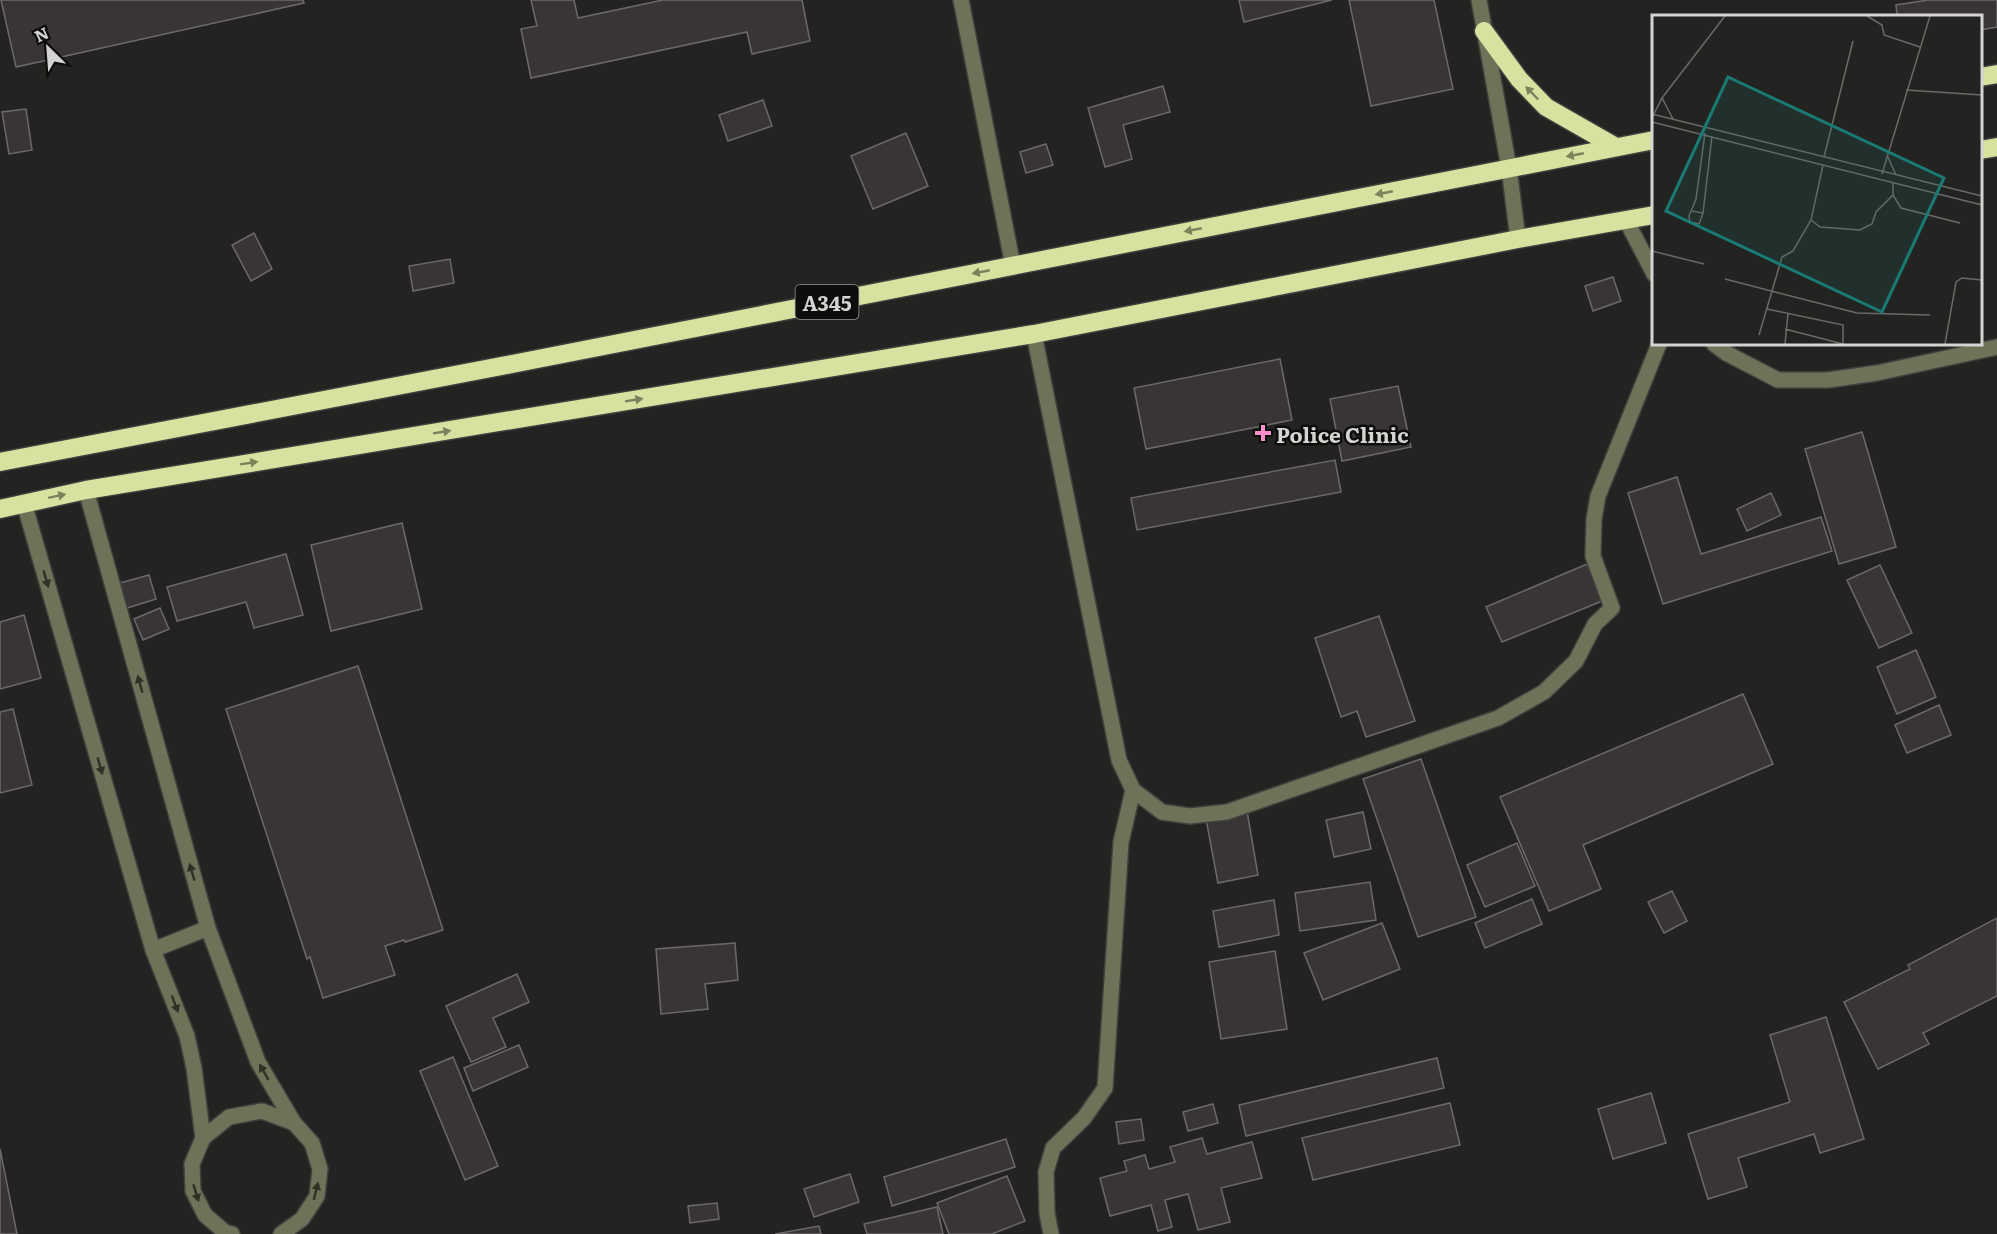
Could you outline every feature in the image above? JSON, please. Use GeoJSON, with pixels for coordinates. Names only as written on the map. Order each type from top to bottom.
{"type":"FeatureCollection","features":[{"type":"Feature","properties":{"kind":"highway"},"geometry":{"type":"LineString","coordinates":[[1484,31],[1519,79],[1546,107],[1616,147]]}},
{"type":"Feature","properties":{"kind":"highway"},"geometry":{"type":"LineString","coordinates":[[1982,77],[1997,74]]}},
{"type":"Feature","properties":{"kind":"highway","name":"A345"},"geometry":{"type":"LineString","coordinates":[[0,462],[535,360],[1652,140]]}},
{"type":"Feature","properties":{"kind":"highway"},"geometry":{"type":"LineString","coordinates":[[1982,150],[1997,147]]}},
{"type":"Feature","properties":{"kind":"highway"},"geometry":{"type":"LineString","coordinates":[[0,509],[86,490],[1034,334],[1518,239],[1652,215]]}},
{"type":"Feature","properties":{"kind":"street"},"geometry":{"type":"LineString","coordinates":[[961,0],[1012,266]]}},
{"type":"Feature","properties":{"kind":"street"},"geometry":{"type":"LineString","coordinates":[[1479,0],[1509,168],[1518,239]]}},
{"type":"Feature","properties":{"kind":"street"},"geometry":{"type":"LineString","coordinates":[[1626,220],[1652,272]]}},
{"type":"Feature","properties":{"kind":"street"},"geometry":{"type":"LineString","coordinates":[[1034,334],[1119,759],[1133,790],[1162,812],[1190,816],[1227,812],[1498,718],[1544,692],[1576,661],[1596,624],[1612,608],[1593,556],[1594,519],[1598,496],[1659,345]]}},
{"type":"Feature","properties":{"kind":"street"},"geometry":{"type":"LineString","coordinates":[[1715,345],[1778,380],[1828,380],[1877,373],[1997,347]]}},
{"type":"Feature","properties":{"kind":"street"},"geometry":{"type":"LineString","coordinates":[[86,490],[208,928],[258,1062],[294,1123],[312,1143],[320,1169],[317,1196],[302,1219],[281,1234]]}},
{"type":"Feature","properties":{"kind":"street"},"geometry":{"type":"LineString","coordinates":[[24,503],[153,950],[187,1036],[194,1068],[203,1138]]}},
{"type":"Feature","properties":{"kind":"street"},"geometry":{"type":"LineString","coordinates":[[1051,1234],[1047,1213],[1046,1172],[1053,1148],[1084,1118],[1105,1088],[1121,842],[1133,790]]}},
{"type":"Feature","properties":{"kind":"street"},"geometry":{"type":"LineString","coordinates":[[153,950],[208,928]]}},
{"type":"Feature","properties":{"kind":"street"},"geometry":{"type":"LineString","coordinates":[[232,1234],[226,1233],[205,1215],[194,1191],[192,1164],[203,1138],[229,1117],[262,1111],[294,1123]]}},
{"type":"Feature","properties":{"kind":"building"},"geometry":{"type":"Polygon","coordinates":[[[1,0],[303,0],[304,3],[16,67],[1,0]]]}},
{"type":"Feature","properties":{"kind":"building"},"geometry":{"type":"Polygon","coordinates":[[[531,0],[574,0],[578,18],[663,0],[802,0],[810,41],[752,54],[747,32],[531,78],[521,29],[537,26],[531,0]]]}},
{"type":"Feature","properties":{"kind":"building"},"geometry":{"type":"Polygon","coordinates":[[[1239,0],[1332,0],[1244,22],[1239,0]]]}},
{"type":"Feature","properties":{"kind":"building"},"geometry":{"type":"Polygon","coordinates":[[[1349,0],[1434,0],[1453,89],[1371,106],[1349,0]]]}},
{"type":"Feature","properties":{"kind":"building"},"geometry":{"type":"Polygon","coordinates":[[[1928,0],[1997,0],[1997,27],[1982,30],[1982,15],[1897,15],[1896,5],[1928,0]]]}},
{"type":"Feature","properties":{"kind":"building"},"geometry":{"type":"Polygon","coordinates":[[[1163,86],[1170,112],[1123,125],[1132,159],[1105,167],[1088,108],[1163,86]]]}},
{"type":"Feature","properties":{"kind":"building"},"geometry":{"type":"Polygon","coordinates":[[[763,100],[772,126],[728,141],[719,115],[763,100]]]}},
{"type":"Feature","properties":{"kind":"building"},"geometry":{"type":"Polygon","coordinates":[[[26,109],[32,150],[9,154],[2,112],[26,109]]]}},
{"type":"Feature","properties":{"kind":"building"},"geometry":{"type":"Polygon","coordinates":[[[906,133],[928,186],[873,209],[851,156],[906,133]]]}},
{"type":"Feature","properties":{"kind":"building"},"geometry":{"type":"Polygon","coordinates":[[[1046,144],[1053,165],[1026,173],[1020,152],[1046,144]]]}},
{"type":"Feature","properties":{"kind":"building"},"geometry":{"type":"Polygon","coordinates":[[[254,233],[272,269],[251,281],[232,245],[254,233]]]}},
{"type":"Feature","properties":{"kind":"building"},"geometry":{"type":"Polygon","coordinates":[[[450,259],[454,283],[413,291],[409,266],[450,259]]]}},
{"type":"Feature","properties":{"kind":"building"},"geometry":{"type":"Polygon","coordinates":[[[1613,277],[1621,301],[1593,311],[1585,286],[1613,277]]]}},
{"type":"Feature","properties":{"kind":"building"},"geometry":{"type":"Polygon","coordinates":[[[1280,359],[1292,420],[1146,449],[1134,388],[1280,359]]]}},
{"type":"Feature","properties":{"kind":"building"},"geometry":{"type":"Polygon","coordinates":[[[1398,386],[1411,447],[1342,461],[1330,399],[1398,386]]]}},
{"type":"Feature","properties":{"kind":"building"},"geometry":{"type":"Polygon","coordinates":[[[1862,432],[1896,547],[1839,564],[1805,449],[1862,432]]]}},
{"type":"Feature","properties":{"kind":"building"},"geometry":{"type":"Polygon","coordinates":[[[1335,460],[1341,492],[1137,530],[1131,498],[1335,460]]]}},
{"type":"Feature","properties":{"kind":"building"},"geometry":{"type":"Polygon","coordinates":[[[1677,477],[1701,554],[1821,517],[1832,551],[1663,604],[1628,493],[1677,477]]]}},
{"type":"Feature","properties":{"kind":"building"},"geometry":{"type":"Polygon","coordinates":[[[1771,493],[1781,515],[1747,531],[1737,509],[1771,493]]]}},
{"type":"Feature","properties":{"kind":"building"},"geometry":{"type":"Polygon","coordinates":[[[402,523],[422,609],[331,631],[311,545],[402,523]]]}},
{"type":"Feature","properties":{"kind":"building"},"geometry":{"type":"Polygon","coordinates":[[[286,554],[303,615],[254,628],[246,602],[177,621],[167,587],[286,554]]]}},
{"type":"Feature","properties":{"kind":"building"},"geometry":{"type":"Polygon","coordinates":[[[1587,564],[1602,601],[1502,642],[1486,607],[1587,564]]]}},
{"type":"Feature","properties":{"kind":"building"},"geometry":{"type":"Polygon","coordinates":[[[1880,565],[1912,633],[1879,648],[1847,580],[1880,565]]]}},
{"type":"Feature","properties":{"kind":"building"},"geometry":{"type":"Polygon","coordinates":[[[149,575],[156,599],[127,608],[120,583],[149,575]]]}},
{"type":"Feature","properties":{"kind":"building"},"geometry":{"type":"Polygon","coordinates":[[[160,608],[169,629],[143,640],[134,619],[160,608]]]}},
{"type":"Feature","properties":{"kind":"building"},"geometry":{"type":"Polygon","coordinates":[[[24,615],[41,678],[0,689],[0,622],[24,615]]]}},
{"type":"Feature","properties":{"kind":"building"},"geometry":{"type":"Polygon","coordinates":[[[1379,616],[1415,721],[1366,737],[1357,711],[1341,717],[1315,638],[1379,616]]]}},
{"type":"Feature","properties":{"kind":"building"},"geometry":{"type":"Polygon","coordinates":[[[1916,650],[1936,697],[1897,714],[1877,667],[1916,650]]]}},
{"type":"Feature","properties":{"kind":"building"},"geometry":{"type":"Polygon","coordinates":[[[358,666],[443,930],[385,946],[395,975],[323,998],[310,957],[307,959],[226,709],[358,666]]]}},
{"type":"Feature","properties":{"kind":"building"},"geometry":{"type":"Polygon","coordinates":[[[1743,694],[1773,764],[1583,845],[1601,889],[1549,911],[1500,797],[1743,694]]]}},
{"type":"Feature","properties":{"kind":"building"},"geometry":{"type":"Polygon","coordinates":[[[1939,705],[1951,735],[1907,753],[1895,725],[1939,705]]]}},
{"type":"Feature","properties":{"kind":"building"},"geometry":{"type":"Polygon","coordinates":[[[13,709],[32,785],[0,793],[0,712],[13,709]]]}},
{"type":"Feature","properties":{"kind":"building"},"geometry":{"type":"Polygon","coordinates":[[[1421,759],[1476,917],[1418,937],[1363,779],[1421,759]]]}},
{"type":"Feature","properties":{"kind":"building"},"geometry":{"type":"Polygon","coordinates":[[[1247,811],[1258,875],[1218,883],[1206,819],[1247,811]]]}},
{"type":"Feature","properties":{"kind":"building"},"geometry":{"type":"Polygon","coordinates":[[[1363,812],[1371,849],[1334,857],[1326,820],[1363,812]]]}},
{"type":"Feature","properties":{"kind":"building"},"geometry":{"type":"Polygon","coordinates":[[[1517,843],[1535,886],[1485,907],[1467,865],[1517,843]]]}},
{"type":"Feature","properties":{"kind":"building"},"geometry":{"type":"Polygon","coordinates":[[[1370,882],[1376,920],[1300,931],[1295,893],[1370,882]]]}},
{"type":"Feature","properties":{"kind":"building"},"geometry":{"type":"Polygon","coordinates":[[[1672,891],[1687,921],[1664,933],[1648,902],[1672,891]]]}},
{"type":"Feature","properties":{"kind":"building"},"geometry":{"type":"Polygon","coordinates":[[[1532,899],[1542,924],[1485,948],[1475,923],[1532,899]]]}},
{"type":"Feature","properties":{"kind":"building"},"geometry":{"type":"Polygon","coordinates":[[[1274,900],[1279,935],[1219,947],[1213,911],[1274,900]]]}},
{"type":"Feature","properties":{"kind":"building"},"geometry":{"type":"Polygon","coordinates":[[[1997,918],[1997,996],[1923,1033],[1929,1044],[1878,1069],[1844,1002],[1910,969],[1908,965],[1997,918]]]}},
{"type":"Feature","properties":{"kind":"building"},"geometry":{"type":"Polygon","coordinates":[[[1382,923],[1400,969],[1323,1000],[1304,953],[1382,923]]]}},
{"type":"Feature","properties":{"kind":"building"},"geometry":{"type":"Polygon","coordinates":[[[735,943],[738,980],[705,984],[708,1009],[661,1014],[656,949],[735,943]]]}},
{"type":"Feature","properties":{"kind":"building"},"geometry":{"type":"Polygon","coordinates":[[[1275,951],[1287,1029],[1221,1039],[1209,962],[1275,951]]]}},
{"type":"Feature","properties":{"kind":"building"},"geometry":{"type":"Polygon","coordinates":[[[517,974],[529,1002],[493,1018],[506,1047],[471,1062],[446,1006],[517,974]]]}},
{"type":"Feature","properties":{"kind":"building"},"geometry":{"type":"Polygon","coordinates":[[[1826,1017],[1864,1139],[1820,1153],[1814,1134],[1738,1158],[1747,1187],[1708,1199],[1688,1134],[1790,1102],[1770,1035],[1826,1017]]]}},
{"type":"Feature","properties":{"kind":"building"},"geometry":{"type":"Polygon","coordinates":[[[519,1045],[528,1067],[473,1091],[464,1068],[519,1045]]]}},
{"type":"Feature","properties":{"kind":"building"},"geometry":{"type":"Polygon","coordinates":[[[453,1057],[498,1166],[465,1180],[420,1071],[453,1057]]]}},
{"type":"Feature","properties":{"kind":"building"},"geometry":{"type":"Polygon","coordinates":[[[1437,1058],[1444,1088],[1246,1136],[1239,1105],[1437,1058]]]}},
{"type":"Feature","properties":{"kind":"building"},"geometry":{"type":"Polygon","coordinates":[[[1651,1093],[1666,1143],[1613,1159],[1598,1109],[1651,1093]]]}},
{"type":"Feature","properties":{"kind":"building"},"geometry":{"type":"Polygon","coordinates":[[[1450,1103],[1460,1145],[1313,1180],[1302,1138],[1450,1103]]]}},
{"type":"Feature","properties":{"kind":"building"},"geometry":{"type":"Polygon","coordinates":[[[1213,1104],[1218,1123],[1188,1131],[1183,1112],[1213,1104]]]}},
{"type":"Feature","properties":{"kind":"building"},"geometry":{"type":"Polygon","coordinates":[[[1141,1119],[1144,1140],[1119,1144],[1116,1122],[1141,1119]]]}},
{"type":"Feature","properties":{"kind":"building"},"geometry":{"type":"Polygon","coordinates":[[[1202,1138],[1207,1154],[1252,1142],[1262,1178],[1221,1188],[1230,1222],[1198,1230],[1188,1194],[1165,1200],[1172,1227],[1158,1231],[1151,1205],[1110,1216],[1100,1178],[1127,1171],[1124,1161],[1145,1155],[1149,1169],[1175,1162],[1170,1147],[1202,1138]]]}},
{"type":"Feature","properties":{"kind":"building"},"geometry":{"type":"Polygon","coordinates":[[[1006,1139],[1015,1167],[892,1206],[884,1177],[1006,1139]]]}},
{"type":"Feature","properties":{"kind":"building"},"geometry":{"type":"Polygon","coordinates":[[[0,1149],[17,1234],[0,1234],[0,1149]]]}},
{"type":"Feature","properties":{"kind":"building"},"geometry":{"type":"Polygon","coordinates":[[[850,1174],[859,1202],[814,1217],[804,1189],[850,1174]]]}},
{"type":"Feature","properties":{"kind":"building"},"geometry":{"type":"Polygon","coordinates":[[[1007,1176],[1025,1221],[992,1234],[949,1234],[937,1203],[1007,1176]]]}},
{"type":"Feature","properties":{"kind":"building"},"geometry":{"type":"Polygon","coordinates":[[[717,1203],[719,1219],[690,1223],[688,1206],[717,1203]]]}},
{"type":"Feature","properties":{"kind":"building"},"geometry":{"type":"Polygon","coordinates":[[[937,1207],[943,1234],[867,1234],[864,1224],[937,1207]]]}},
{"type":"Feature","properties":{"kind":"building"},"geometry":{"type":"Polygon","coordinates":[[[819,1226],[821,1234],[775,1234],[819,1226]]]}},
{"type":"Feature","properties":{"kind":"place","name":"Police Clinic"},"geometry":{"type":"Point","coordinates":[1263,433]}}]}
